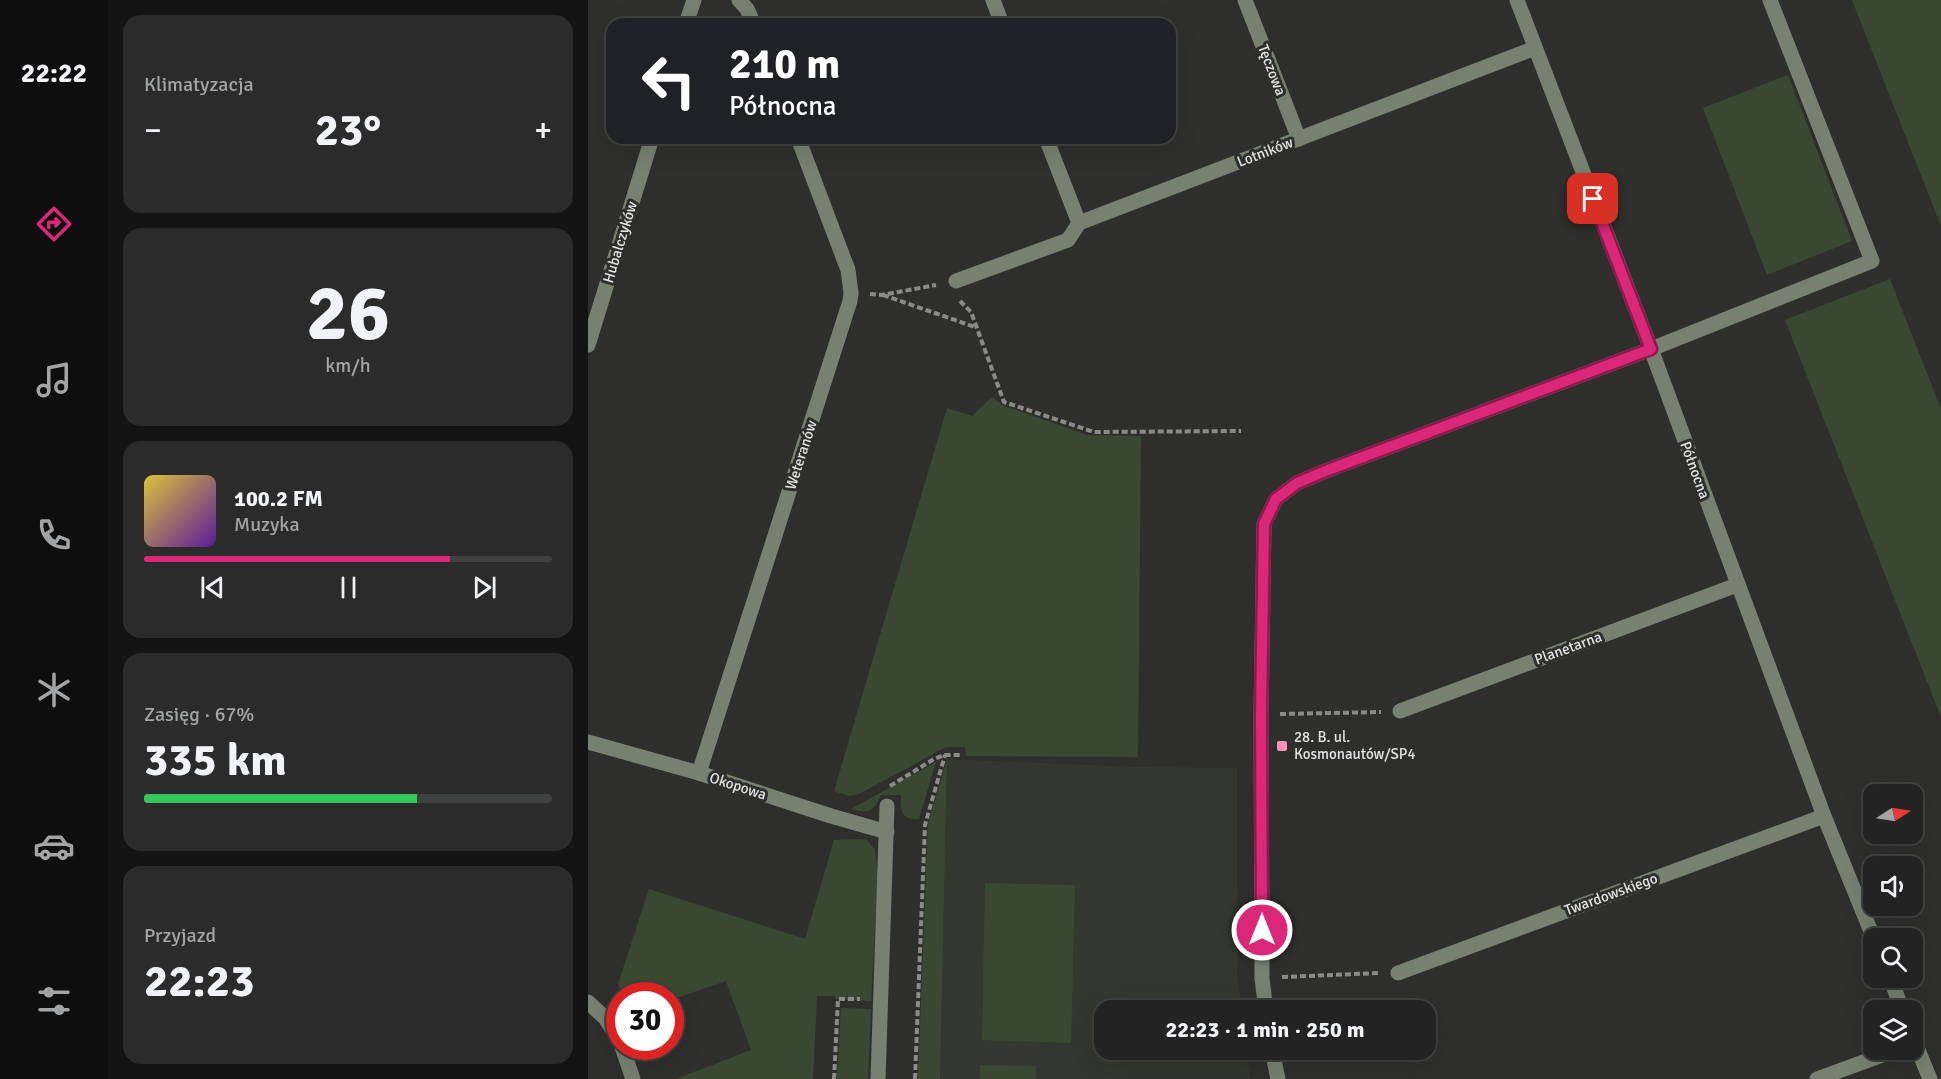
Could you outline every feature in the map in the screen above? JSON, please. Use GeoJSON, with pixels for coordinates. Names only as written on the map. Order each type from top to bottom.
{"type":"FeatureCollection","features":[{"type":"Feature","properties":{"kind":"street"},"geometry":{"type":"LineString","coordinates":[[688,18],[694,0]]}},
{"type":"Feature","properties":{"kind":"street"},"geometry":{"type":"LineString","coordinates":[[739,0],[751,18]]}},
{"type":"Feature","properties":{"kind":"street"},"geometry":{"type":"LineString","coordinates":[[993,0],[1000,18]]}},
{"type":"Feature","properties":{"kind":"street","name":"Tęczowa"},"geometry":{"type":"LineString","coordinates":[[1245,0],[1299,140]]}},
{"type":"Feature","properties":{"kind":"street","name":"Północna"},"geometry":{"type":"LineString","coordinates":[[1517,0],[1651,349],[1824,816],[1870,928]]}},
{"type":"Feature","properties":{"kind":"street"},"geometry":{"type":"LineString","coordinates":[[1265,1000],[1262,978],[1261,714],[1264,524],[1276,499],[1297,483],[1328,470],[1651,349],[1872,261],[1770,0]]}},
{"type":"Feature","properties":{"kind":"street","name":"Lotników"},"geometry":{"type":"LineString","coordinates":[[1079,223],[1535,48]]}},
{"type":"Feature","properties":{"kind":"street","name":"Hubalczyków"},"geometry":{"type":"LineString","coordinates":[[588,345],[649,144]]}},
{"type":"Feature","properties":{"kind":"street","name":"Weteranów"},"geometry":{"type":"LineString","coordinates":[[699,773],[850,301],[848,270],[800,144]]}},
{"type":"Feature","properties":{"kind":"street"},"geometry":{"type":"LineString","coordinates":[[956,281],[1068,240],[1079,223],[1048,144]]}},
{"type":"Feature","properties":{"kind":"street","name":"Planetarna"},"geometry":{"type":"LineString","coordinates":[[1400,711],[1737,585]]}},
{"type":"Feature","properties":{"kind":"street","name":"Okopowa"},"geometry":{"type":"LineString","coordinates":[[588,742],[699,773],[886,832]]}},
{"type":"Feature","properties":{"kind":"street"},"geometry":{"type":"LineString","coordinates":[[878,1079],[888,806]]}},
{"type":"Feature","properties":{"kind":"street","name":"Twardowskiego"},"geometry":{"type":"LineString","coordinates":[[1398,972],[1824,816]]}},
{"type":"Feature","properties":{"kind":"street"},"geometry":{"type":"LineString","coordinates":[[588,1002],[606,1020]]}},
{"type":"Feature","properties":{"kind":"street"},"geometry":{"type":"LineString","coordinates":[[626,1060],[633,1079]]}},
{"type":"Feature","properties":{"kind":"street"},"geometry":{"type":"LineString","coordinates":[[1274,1060],[1278,1079]]}},
{"type":"Feature","properties":{"kind":"street"},"geometry":{"type":"LineString","coordinates":[[1817,1079],[1869,1060]]}},
{"type":"Feature","properties":{"kind":"street"},"geometry":{"type":"LineString","coordinates":[[1922,1060],[1930,1079]]}},
{"type":"Feature","properties":{"kind":"path"},"geometry":{"type":"LineString","coordinates":[[851,293],[882,294],[956,281],[960,304],[970,312],[1004,402],[1094,432],[1241,431]]}},
{"type":"Feature","properties":{"kind":"path"},"geometry":{"type":"LineString","coordinates":[[882,294],[976,328]]}},
{"type":"Feature","properties":{"kind":"path"},"geometry":{"type":"LineString","coordinates":[[1261,714],[1400,711]]}},
{"type":"Feature","properties":{"kind":"path"},"geometry":{"type":"LineString","coordinates":[[889,786],[934,759],[945,755],[962,755]]}},
{"type":"Feature","properties":{"kind":"path"},"geometry":{"type":"LineString","coordinates":[[915,1079],[926,825],[945,755]]}},
{"type":"Feature","properties":{"kind":"path"},"geometry":{"type":"LineString","coordinates":[[1262,978],[1398,972]]}},
{"type":"Feature","properties":{"kind":"path"},"geometry":{"type":"LineString","coordinates":[[834,1079],[838,999],[882,999]]}},
{"type":"Feature","properties":{"kind":"shaded area"},"geometry":{"type":"Polygon","coordinates":[[[947,759],[1138,767],[1237,768],[1237,977],[1240,1000],[1094,1000],[1094,1060],[1247,1060],[1250,1079],[940,1079],[947,759]]]}},
{"type":"Feature","properties":{"kind":"green space"},"geometry":{"type":"Polygon","coordinates":[[[1852,0],[1941,0],[1941,226],[1852,0]]]}},
{"type":"Feature","properties":{"kind":"green space"},"geometry":{"type":"Polygon","coordinates":[[[1788,75],[1852,241],[1767,275],[1703,108],[1788,75]]]}},
{"type":"Feature","properties":{"kind":"green space"},"geometry":{"type":"Polygon","coordinates":[[[1890,279],[1941,409],[1941,717],[1785,320],[1890,279]]]}},
{"type":"Feature","properties":{"kind":"green space"},"geometry":{"type":"Polygon","coordinates":[[[992,397],[1002,405],[1087,435],[1141,436],[1138,757],[966,756],[965,747],[946,747],[859,794],[849,796],[834,791],[947,408],[972,416],[992,397]]]}},
{"type":"Feature","properties":{"kind":"green space"},"geometry":{"type":"Polygon","coordinates":[[[947,759],[940,1079],[918,1079],[928,824],[947,759]]]}},
{"type":"Feature","properties":{"kind":"green space"},"geometry":{"type":"Polygon","coordinates":[[[936,762],[919,819],[905,816],[901,795],[881,795],[870,810],[851,809],[936,762]]]}},
{"type":"Feature","properties":{"kind":"green space"},"geometry":{"type":"Polygon","coordinates":[[[866,839],[875,850],[878,872],[871,1001],[817,996],[813,1079],[676,1079],[751,1050],[726,981],[684,996],[684,982],[619,982],[649,889],[805,939],[834,840],[866,839]]]}},
{"type":"Feature","properties":{"kind":"green space"},"geometry":{"type":"Polygon","coordinates":[[[985,883],[1075,885],[1071,1043],[982,1040],[985,883]]]}},
{"type":"Feature","properties":{"kind":"green space"},"geometry":{"type":"Polygon","coordinates":[[[841,1008],[871,1009],[868,1079],[837,1079],[841,1008]]]}},
{"type":"Feature","properties":{"kind":"green space"},"geometry":{"type":"Polygon","coordinates":[[[980,1065],[1036,1066],[1036,1079],[980,1079],[980,1065]]]}},
{"type":"Feature","properties":{"kind":"place","name":"28. B. ul. Kosmonautów/SP4"},"geometry":{"type":"Point","coordinates":[1282,746]}},
{"type":"Feature","properties":{"kind":"route"},"geometry":{"type":"LineString","coordinates":[[1262,930],[1261,714],[1264,524],[1276,499],[1297,483],[1651,349],[1593,199]]}}]}
